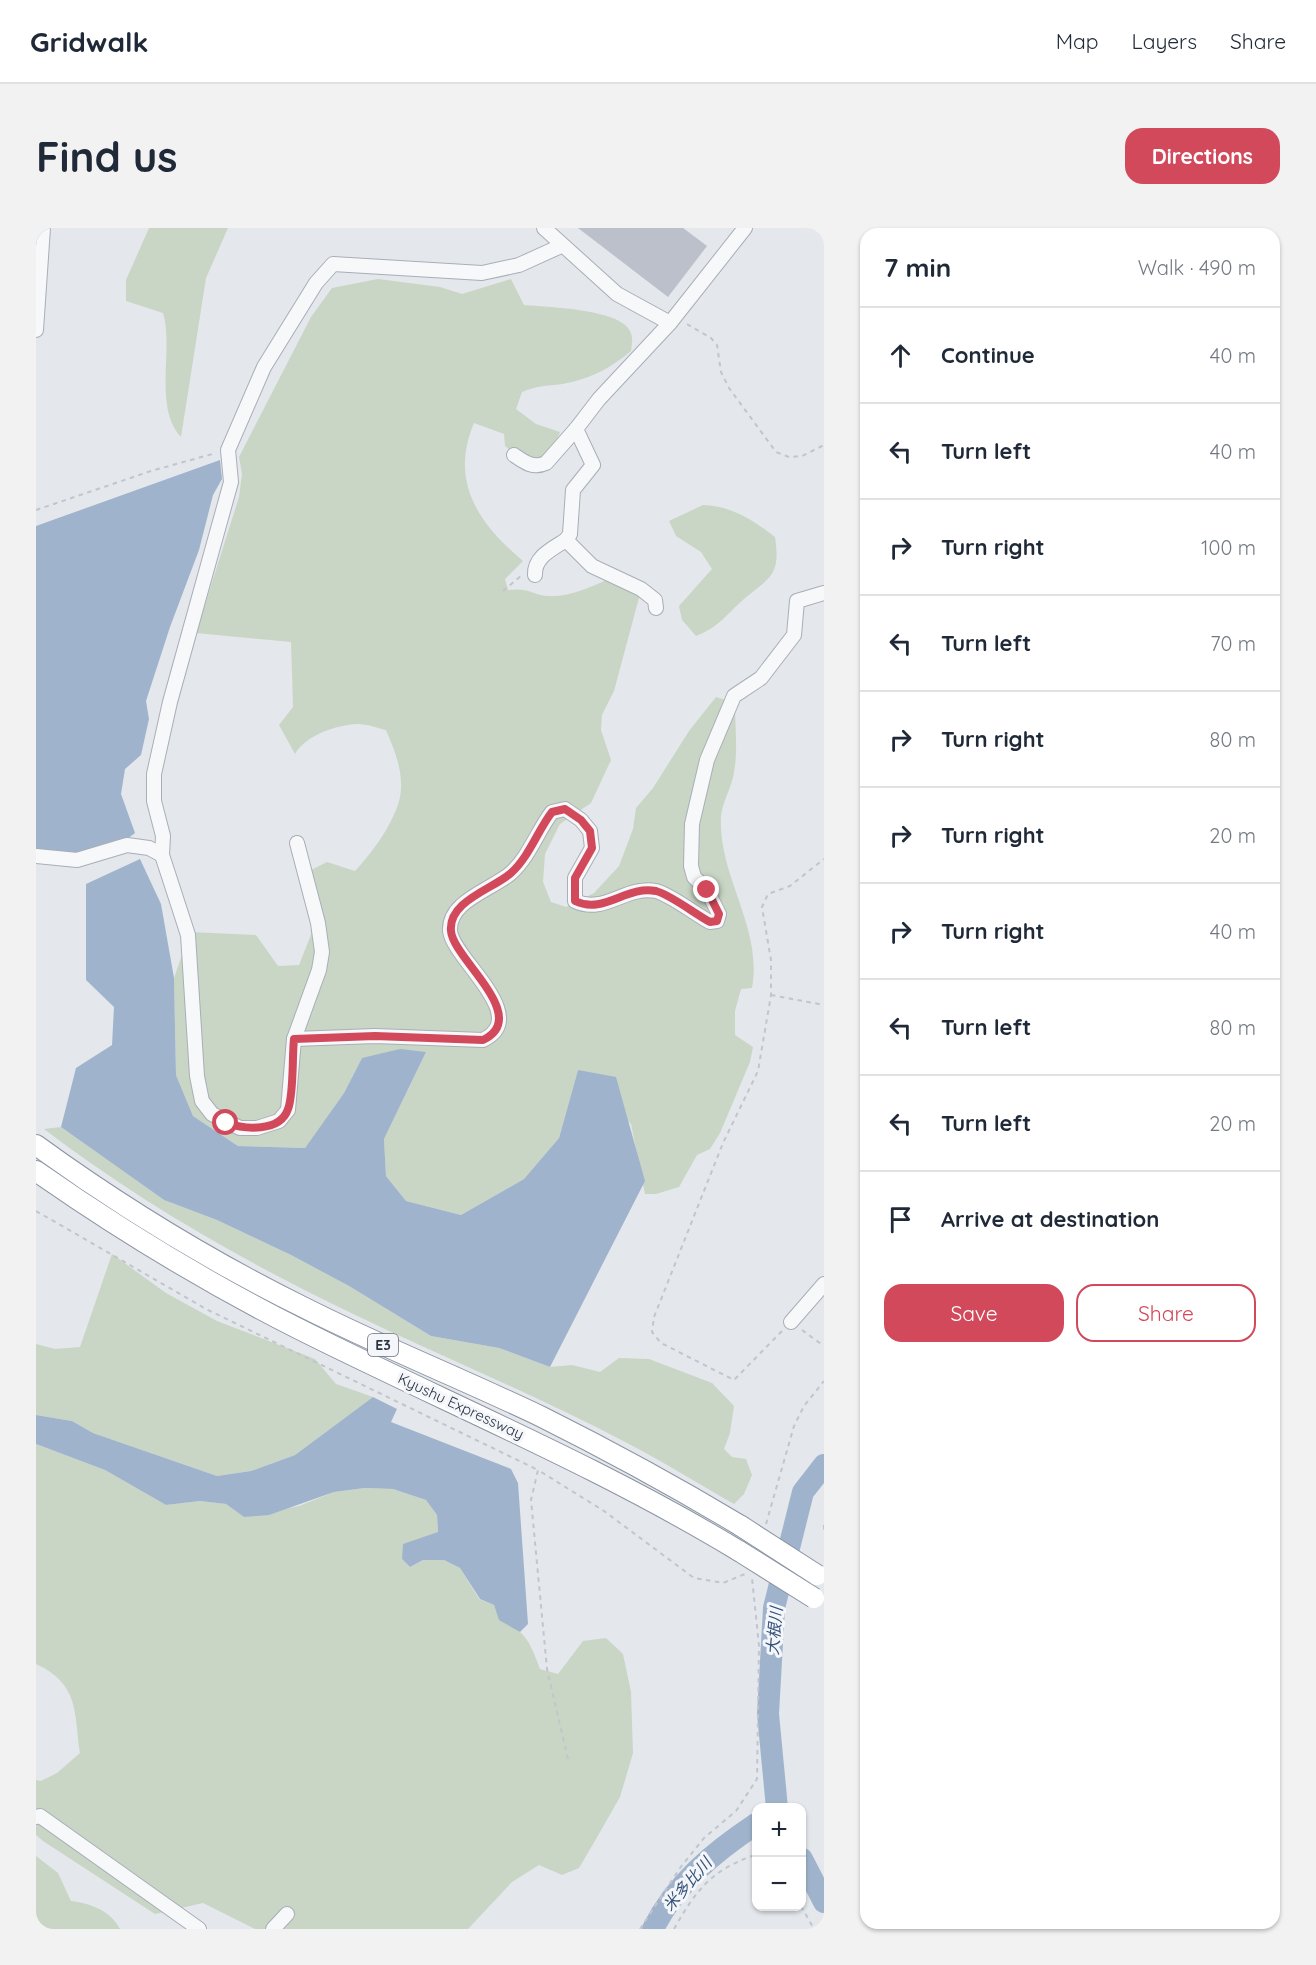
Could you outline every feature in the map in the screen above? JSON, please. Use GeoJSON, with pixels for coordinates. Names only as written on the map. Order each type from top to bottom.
{"type":"FeatureCollection","features":[{"type":"Feature","properties":{"kind":"highway","name":"Kyushu Expressway"},"geometry":{"type":"LineString","coordinates":[[36,1145],[162,1228],[240,1274],[303,1307],[541,1417],[674,1486],[820,1577]]}},
{"type":"Feature","properties":{"kind":"highway","name":"Kyushu Expressway"},"geometry":{"type":"LineString","coordinates":[[36,1170],[95,1213],[227,1291],[297,1328],[603,1475],[677,1514],[819,1602]]}},
{"type":"Feature","properties":{"kind":"street"},"geometry":{"type":"LineString","coordinates":[[36,330],[43,228]]}},
{"type":"Feature","properties":{"kind":"street"},"geometry":{"type":"LineString","coordinates":[[544,228],[561,246],[617,294],[672,320]]}},
{"type":"Feature","properties":{"kind":"street"},"geometry":{"type":"LineString","coordinates":[[514,455],[527,464],[539,466],[546,463],[599,399],[672,320],[745,228]]}},
{"type":"Feature","properties":{"kind":"street"},"geometry":{"type":"LineString","coordinates":[[297,843],[318,923],[322,952],[319,970],[294,1039],[288,1110],[279,1121],[257,1128],[240,1128],[212,1114],[202,1101],[197,1076],[188,935],[162,855],[163,836],[154,801],[154,774],[170,702],[231,482],[228,450],[264,367],[316,283],[333,264],[482,273],[519,265],[561,246]]}},
{"type":"Feature","properties":{"kind":"street"},"geometry":{"type":"LineString","coordinates":[[535,571],[540,558],[566,540],[570,534],[573,490],[593,465],[576,429]]}},
{"type":"Feature","properties":{"kind":"street"},"geometry":{"type":"LineString","coordinates":[[566,540],[592,566],[641,589],[655,600],[656,608]]}},
{"type":"Feature","properties":{"kind":"street"},"geometry":{"type":"LineString","coordinates":[[294,1039],[375,1036],[483,1040],[492,1035],[497,1028],[498,1008],[489,991],[454,941],[450,931],[453,918],[461,906],[512,872],[552,812],[565,809],[581,820],[590,831],[592,848],[575,878],[575,901],[585,906],[602,905],[631,892],[657,891],[710,922],[717,921],[719,914],[707,890],[694,878],[691,866],[692,824],[707,760],[734,696],[761,678],[794,635],[797,601],[824,593]]}},
{"type":"Feature","properties":{"kind":"street"},"geometry":{"type":"LineString","coordinates":[[36,856],[77,860],[127,845],[149,848],[162,855]]}},
{"type":"Feature","properties":{"kind":"street"},"geometry":{"type":"LineString","coordinates":[[791,1322],[824,1284]]}},
{"type":"Feature","properties":{"kind":"street"},"geometry":{"type":"LineString","coordinates":[[36,1817],[40,1816],[199,1929]]}},
{"type":"Feature","properties":{"kind":"street"},"geometry":{"type":"LineString","coordinates":[[273,1929],[287,1914]]}},
{"type":"Feature","properties":{"kind":"path"},"geometry":{"type":"LineString","coordinates":[[672,320],[711,338],[717,345],[721,372],[729,388],[776,452],[789,457],[802,456],[824,445]]}},
{"type":"Feature","properties":{"kind":"path"},"geometry":{"type":"LineString","coordinates":[[36,510],[151,471],[228,450]]}},
{"type":"Feature","properties":{"kind":"path"},"geometry":{"type":"LineString","coordinates":[[503,591],[535,571]]}},
{"type":"Feature","properties":{"kind":"path"},"geometry":{"type":"LineString","coordinates":[[824,859],[800,879],[768,894],[763,900],[762,907],[771,960],[771,995],[758,1071],[723,1143],[654,1317],[652,1332],[661,1343],[734,1380],[791,1322],[824,1346]]}},
{"type":"Feature","properties":{"kind":"path"},"geometry":{"type":"LineString","coordinates":[[771,995],[824,1005]]}},
{"type":"Feature","properties":{"kind":"path"},"geometry":{"type":"LineString","coordinates":[[36,1211],[206,1309],[538,1470],[604,1511],[694,1578],[723,1583],[751,1571],[759,1646],[757,1779],[750,1793],[736,1811],[704,1838],[680,1868],[640,1929]]}},
{"type":"Feature","properties":{"kind":"path"},"geometry":{"type":"LineString","coordinates":[[764,1530],[794,1426],[804,1406],[824,1381]]}},
{"type":"Feature","properties":{"kind":"path"},"geometry":{"type":"LineString","coordinates":[[538,1470],[531,1500],[547,1669],[568,1759]]}},
{"type":"Feature","properties":{"kind":"path"},"geometry":{"type":"LineString","coordinates":[[824,1525],[824,1534]]}},
{"type":"Feature","properties":{"kind":"path"},"geometry":{"type":"LineString","coordinates":[[674,1929],[693,1895],[727,1864],[754,1857]]}},
{"type":"Feature","properties":{"kind":"path"},"geometry":{"type":"LineString","coordinates":[[804,1911],[814,1929]]}},
{"type":"Feature","properties":{"kind":"green space"},"geometry":{"type":"Polygon","coordinates":[[[149,228],[228,228],[206,278],[181,437],[168,410],[167,343],[163,313],[126,301],[126,280],[149,228]]]}},
{"type":"Feature","properties":{"kind":"green space"},"geometry":{"type":"Polygon","coordinates":[[[378,279],[440,287],[462,294],[511,279],[524,305],[595,313],[620,322],[628,328],[631,334],[631,351],[604,370],[572,382],[536,387],[522,392],[516,409],[536,424],[560,432],[547,453],[538,459],[523,458],[505,446],[504,434],[474,423],[467,444],[465,464],[467,483],[482,517],[493,532],[523,561],[505,579],[508,590],[557,596],[580,591],[609,579],[640,594],[614,691],[602,715],[601,730],[611,760],[591,803],[560,824],[545,854],[543,882],[551,902],[566,907],[594,893],[619,866],[633,829],[636,808],[653,788],[689,731],[716,697],[735,703],[735,764],[733,778],[722,811],[722,839],[726,860],[746,923],[754,966],[752,988],[741,989],[735,1011],[735,1035],[753,1047],[750,1062],[720,1133],[710,1149],[697,1155],[679,1187],[656,1194],[645,1194],[631,1124],[578,1070],[559,1138],[524,1179],[461,1215],[406,1201],[386,1176],[384,1139],[426,1052],[362,1058],[344,1093],[305,1148],[238,1146],[193,1116],[176,1075],[174,978],[190,932],[256,935],[278,966],[299,965],[312,932],[311,870],[327,862],[355,871],[384,833],[396,811],[399,800],[401,781],[399,766],[386,730],[361,724],[340,726],[314,736],[306,741],[295,754],[279,725],[293,707],[291,642],[196,633],[239,497],[242,474],[239,457],[311,317],[332,288],[378,279]]]}},
{"type":"Feature","properties":{"kind":"green space"},"geometry":{"type":"Polygon","coordinates":[[[703,505],[733,511],[775,537],[776,560],[775,568],[767,580],[717,625],[696,636],[682,620],[679,606],[712,569],[701,552],[676,536],[669,521],[703,505]]]}},
{"type":"Feature","properties":{"kind":"green space"},"geometry":{"type":"Polygon","coordinates":[[[61,1127],[164,1200],[217,1220],[291,1255],[349,1286],[431,1336],[499,1348],[550,1367],[572,1365],[600,1372],[619,1358],[649,1359],[712,1383],[734,1406],[730,1433],[724,1449],[732,1457],[746,1459],[752,1475],[744,1494],[734,1504],[593,1425],[347,1311],[268,1271],[153,1204],[44,1129],[61,1127]]]}},
{"type":"Feature","properties":{"kind":"green space"},"geometry":{"type":"Polygon","coordinates":[[[112,1254],[166,1293],[217,1321],[315,1359],[336,1384],[373,1397],[295,1455],[251,1471],[217,1476],[93,1433],[72,1421],[36,1415],[36,1344],[55,1349],[80,1347],[112,1254]]]}},
{"type":"Feature","properties":{"kind":"green space"},"geometry":{"type":"Polygon","coordinates":[[[36,1444],[105,1470],[166,1505],[200,1501],[226,1504],[244,1517],[299,1506],[334,1492],[365,1488],[393,1489],[426,1500],[437,1515],[438,1533],[402,1559],[410,1567],[423,1560],[444,1560],[460,1568],[479,1599],[494,1605],[501,1619],[519,1631],[526,1639],[540,1669],[558,1674],[583,1641],[606,1638],[623,1654],[631,1692],[633,1753],[620,1797],[579,1868],[562,1875],[539,1865],[512,1882],[468,1929],[255,1929],[203,1903],[155,1914],[43,1841],[36,1835],[36,1780],[41,1781],[57,1773],[80,1753],[72,1700],[60,1680],[36,1664],[36,1444]]]}},
{"type":"Feature","properties":{"kind":"green space"},"geometry":{"type":"Polygon","coordinates":[[[36,1856],[58,1873],[71,1901],[106,1913],[120,1929],[36,1929],[36,1856]]]}},
{"type":"Feature","properties":{"kind":"water"},"geometry":{"type":"Polygon","coordinates":[[[220,460],[222,479],[213,495],[199,550],[170,627],[146,701],[149,719],[141,755],[125,769],[121,794],[135,833],[127,839],[75,854],[36,849],[36,526],[220,460]]]}},
{"type":"Feature","properties":{"kind":"water"},"geometry":{"type":"Polygon","coordinates":[[[140,859],[161,904],[174,978],[176,1075],[193,1116],[238,1146],[305,1148],[344,1093],[362,1058],[400,1049],[426,1052],[384,1139],[386,1176],[406,1201],[461,1215],[524,1179],[559,1138],[578,1070],[616,1077],[645,1181],[550,1367],[499,1348],[431,1336],[349,1286],[291,1255],[217,1220],[164,1200],[61,1127],[76,1068],[112,1045],[114,1007],[86,980],[86,884],[140,859]]]}},
{"type":"Feature","properties":{"kind":"water"},"geometry":{"type":"Polygon","coordinates":[[[373,1397],[397,1409],[391,1422],[511,1469],[518,1483],[528,1624],[520,1632],[499,1620],[494,1605],[480,1599],[460,1568],[444,1560],[423,1560],[410,1567],[402,1559],[403,1544],[438,1532],[437,1515],[426,1500],[393,1489],[365,1488],[334,1492],[269,1515],[244,1517],[226,1504],[200,1501],[166,1505],[105,1470],[36,1444],[36,1415],[72,1421],[93,1433],[217,1476],[251,1471],[295,1455],[373,1397]]]}},
{"type":"Feature","properties":{"kind":"building"},"geometry":{"type":"Polygon","coordinates":[[[578,228],[683,228],[707,246],[668,297],[578,228]]]}},
{"type":"Feature","properties":{"kind":"waterway","name":"大根川"},"geometry":{"type":"LineString","coordinates":[[777,1803],[768,1714],[774,1608],[803,1492],[824,1465]]}},
{"type":"Feature","properties":{"kind":"waterway","name":"米多比川"},"geometry":{"type":"LineString","coordinates":[[653,1929],[673,1897],[697,1870],[752,1827]]}},
{"type":"Feature","properties":{"kind":"waterway","name":"大根川"},"geometry":{"type":"LineString","coordinates":[[806,1867],[824,1902]]}},
{"type":"Feature","properties":{"kind":"route"},"geometry":{"type":"LineString","coordinates":[[226,1123],[240,1128],[257,1128],[279,1121],[288,1110],[294,1039],[375,1036],[483,1040],[492,1035],[497,1028],[498,1008],[489,991],[454,941],[450,931],[453,918],[461,906],[512,872],[552,812],[565,809],[581,820],[590,831],[592,848],[575,878],[575,901],[585,906],[602,905],[631,892],[657,891],[710,922],[717,921],[719,914],[707,890]]}}]}
